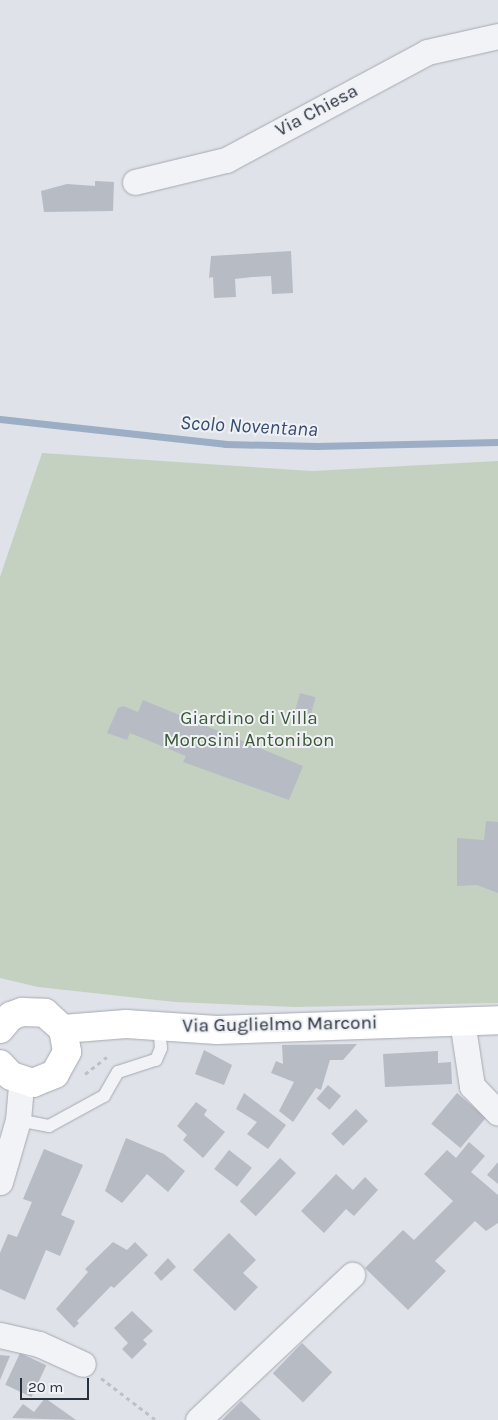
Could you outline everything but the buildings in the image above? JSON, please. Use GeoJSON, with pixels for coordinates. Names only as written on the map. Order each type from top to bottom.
{"type":"FeatureCollection","features":[{"type":"Feature","properties":{"kind":"street","name":"Via Chiesa"},"geometry":{"type":"LineString","coordinates":[[135,182],[226,160],[427,52],[498,36]]}},
{"type":"Feature","properties":{"kind":"street"},"geometry":{"type":"LineString","coordinates":[[0,1029],[11,1016],[34,1011],[56,1020],[63,1029],[67,1046],[63,1064],[45,1080],[21,1082],[0,1064]]}},
{"type":"Feature","properties":{"kind":"street","name":"Via Guglielmo Marconi"},"geometry":{"type":"LineString","coordinates":[[63,1029],[126,1024],[217,1030],[498,1020]]}},
{"type":"Feature","properties":{"kind":"street"},"geometry":{"type":"LineString","coordinates":[[462,1021],[472,1086],[498,1113]]}},
{"type":"Feature","properties":{"kind":"street"},"geometry":{"type":"LineString","coordinates":[[0,1182],[18,1120],[21,1082]]}},
{"type":"Feature","properties":{"kind":"street"},"geometry":{"type":"LineString","coordinates":[[198,1420],[352,1275]]}},
{"type":"Feature","properties":{"kind":"street"},"geometry":{"type":"LineString","coordinates":[[0,1335],[39,1344],[82,1364]]}},
{"type":"Feature","properties":{"kind":"lane"},"geometry":{"type":"LineString","coordinates":[[18,1120],[49,1126],[104,1096],[118,1072],[156,1060],[161,1048],[159,1026]]}},
{"type":"Feature","properties":{"kind":"path"},"geometry":{"type":"LineString","coordinates":[[82,1364],[156,1420]]}},
{"type":"Feature","properties":{"kind":"green space","name":"Giardino di Villa Morosini Antonibon"},"geometry":{"type":"Polygon","coordinates":[[[42,453],[312,471],[498,461],[498,1003],[295,1007],[175,1002],[38,987],[0,978],[0,577],[42,453]]]}},
{"type":"Feature","properties":{"kind":"waterway","name":"Scolo Noventana"},"geometry":{"type":"LineString","coordinates":[[0,419],[225,444],[317,446],[498,442]]}}]}
